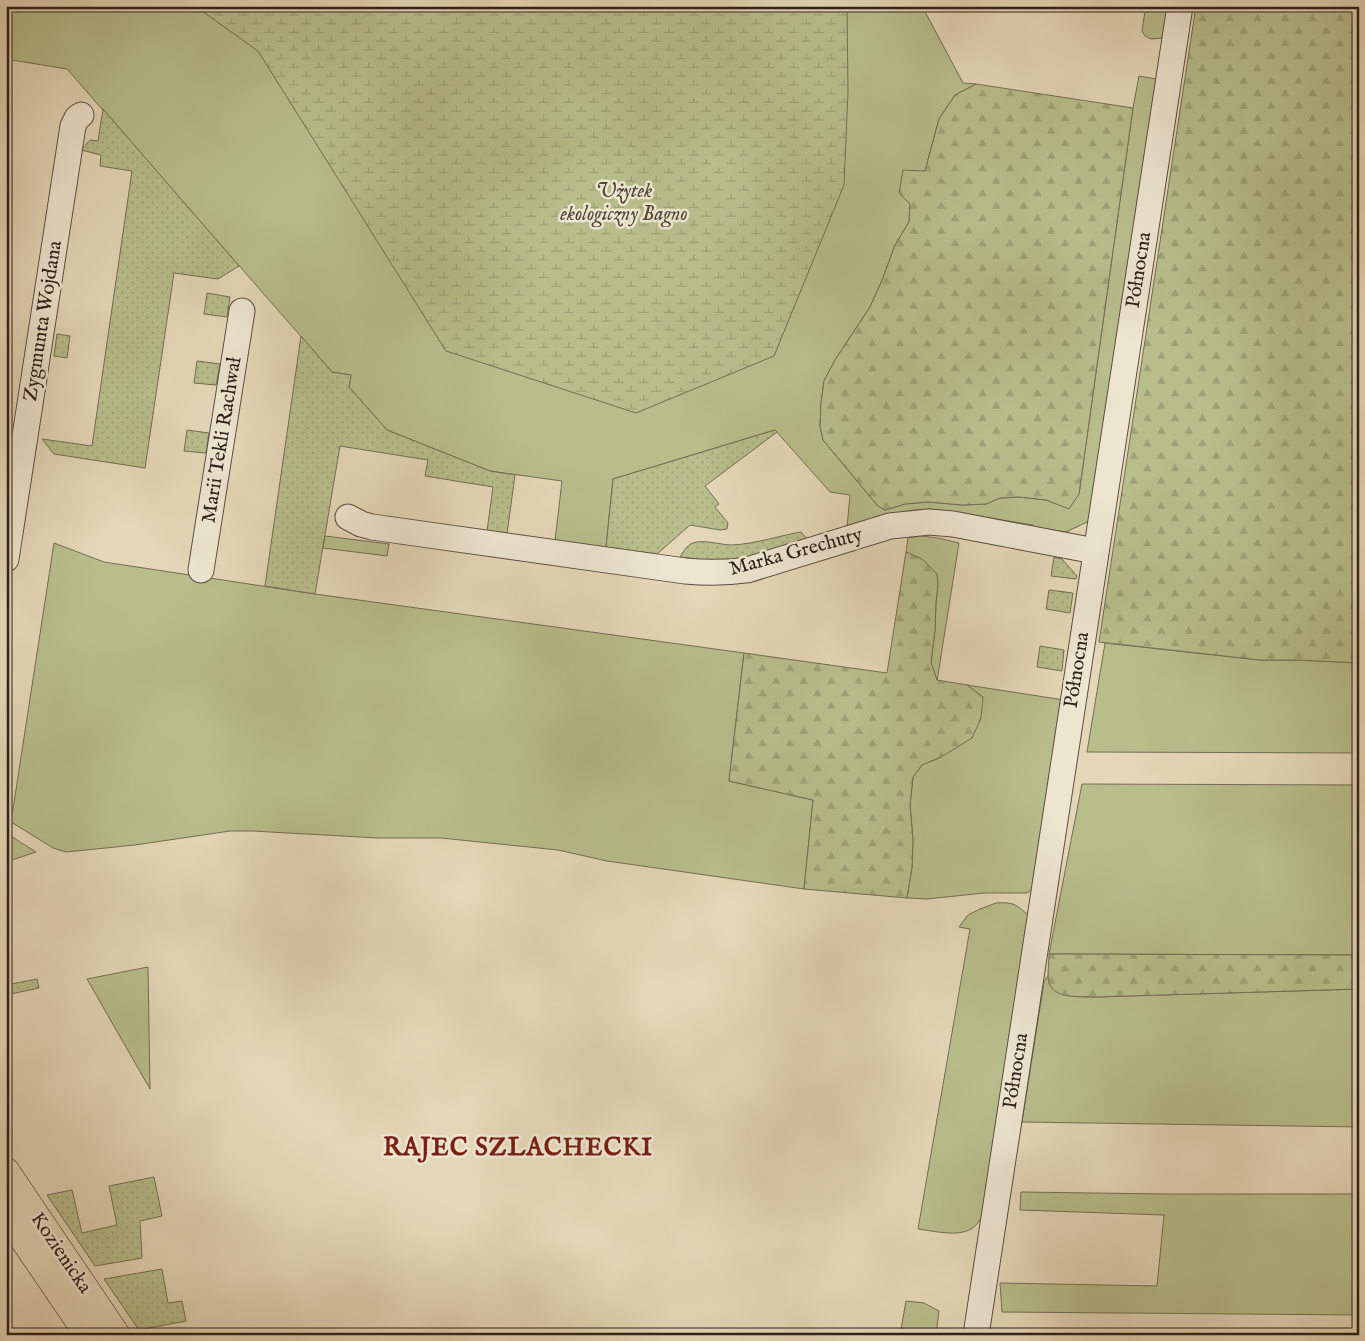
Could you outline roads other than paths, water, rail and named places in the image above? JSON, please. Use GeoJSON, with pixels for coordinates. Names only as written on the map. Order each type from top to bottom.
{"type":"FeatureCollection","features":[{"type":"Feature","properties":{"kind":"main road","name":"Kozienicka"},"geometry":{"type":"LineString","coordinates":[[6,1172],[116,1335]]}},
{"type":"Feature","properties":{"kind":"main road","name":"Kozienicka"},"geometry":{"type":"LineString","coordinates":[[6,1213],[89,1335]]}},
{"type":"Feature","properties":{"kind":"street","name":"Północna"},"geometry":{"type":"LineString","coordinates":[[976,1335],[1180,6]]}},
{"type":"Feature","properties":{"kind":"street","name":"Zygmunta Wojdana"},"geometry":{"type":"LineString","coordinates":[[6,559],[73,126],[81,115]]}},
{"type":"Feature","properties":{"kind":"street","name":"Marii Tekli Rachwał"},"geometry":{"type":"LineString","coordinates":[[202,570],[242,310]]}},
{"type":"Feature","properties":{"kind":"street","name":"Marka Grechuty"},"geometry":{"type":"LineString","coordinates":[[348,517],[372,527],[709,573],[747,570],[890,526],[910,523],[953,524],[1095,551]]}},
{"type":"Feature","properties":{"kind":"district","name":"RAJEC SZLACHECKI"},"geometry":{"type":"Point","coordinates":[518,1148]}},
{"type":"Feature","properties":{"kind":"park label","name":"Użytek ekologiczny Bagno"},"geometry":{"type":"Point","coordinates":[624,202]}}]}
